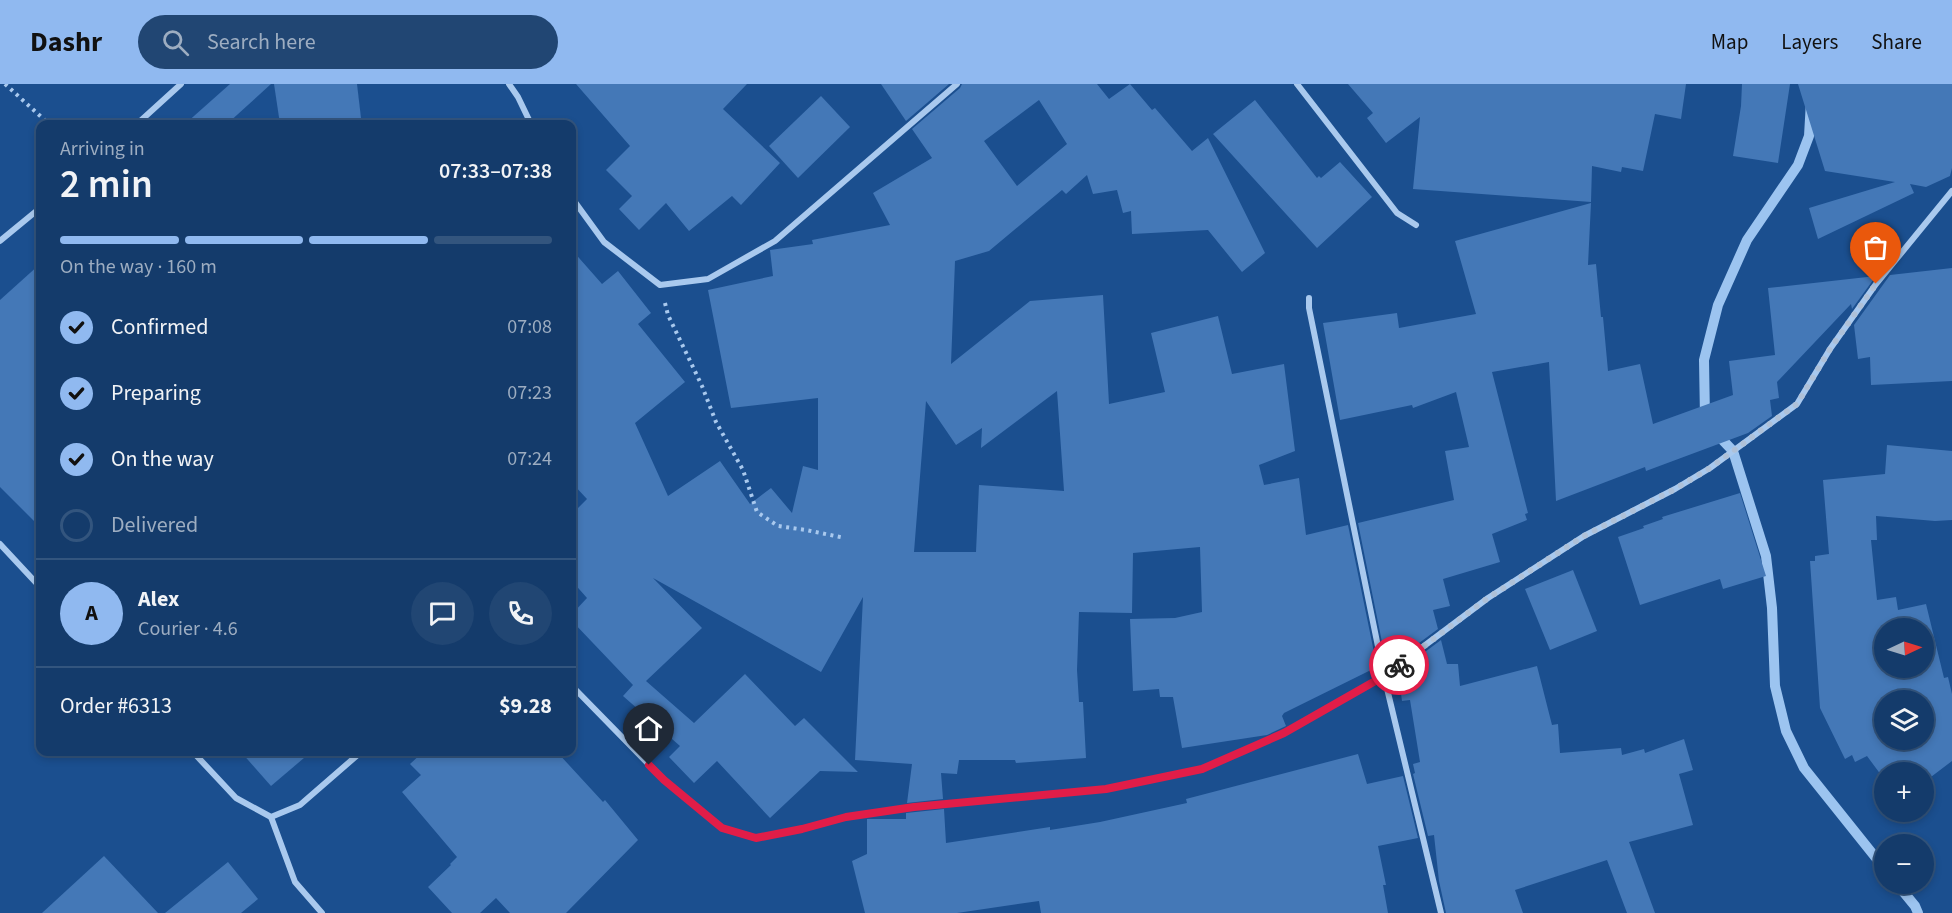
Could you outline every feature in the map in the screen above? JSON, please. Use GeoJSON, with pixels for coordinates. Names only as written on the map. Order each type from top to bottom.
{"type":"FeatureCollection","features":[{"type":"Feature","properties":{"kind":"street"},"geometry":{"type":"LineString","coordinates":[[141,120],[181,84]]}},
{"type":"Feature","properties":{"kind":"street"},"geometry":{"type":"LineString","coordinates":[[510,84],[529,120]]}},
{"type":"Feature","properties":{"kind":"street"},"geometry":{"type":"LineString","coordinates":[[576,204],[604,242],[660,285],[708,279],[775,241],[957,84]]}},
{"type":"Feature","properties":{"kind":"street"},"geometry":{"type":"LineString","coordinates":[[1297,84],[1397,213],[1416,225]]}},
{"type":"Feature","properties":{"kind":"street"},"geometry":{"type":"LineString","coordinates":[[576,690],[664,780],[722,828],[756,838],[846,817],[914,807],[1106,789],[1202,769],[1284,733],[1384,676],[1488,598],[1584,536],[1675,489],[1710,468],[1797,404],[1830,349],[1876,284],[1952,191]]}},
{"type":"Feature","properties":{"kind":"street"},"geometry":{"type":"LineString","coordinates":[[0,241],[36,211]]}},
{"type":"Feature","properties":{"kind":"street"},"geometry":{"type":"LineString","coordinates":[[1309,298],[1309,308],[1384,676],[1441,913]]}},
{"type":"Feature","properties":{"kind":"street"},"geometry":{"type":"LineString","coordinates":[[0,544],[36,583]]}},
{"type":"Feature","properties":{"kind":"street"},"geometry":{"type":"LineString","coordinates":[[198,756],[236,798],[271,817],[295,882],[322,913]]}},
{"type":"Feature","properties":{"kind":"street"},"geometry":{"type":"LineString","coordinates":[[271,817],[300,805],[356,756]]}},
{"type":"Feature","properties":{"kind":"path"},"geometry":{"type":"LineString","coordinates":[[5,84],[45,120]]}},
{"type":"Feature","properties":{"kind":"path"},"geometry":{"type":"LineString","coordinates":[[660,285],[668,315],[702,386],[716,422],[743,470],[757,512],[778,526],[845,538]]}},
{"type":"Feature","properties":{"kind":"building"},"geometry":{"type":"Polygon","coordinates":[[[230,84],[271,84],[231,120],[190,120],[230,84]]]}},
{"type":"Feature","properties":{"kind":"building"},"geometry":{"type":"Polygon","coordinates":[[[274,84],[357,84],[361,118],[279,120],[274,84]]]}},
{"type":"Feature","properties":{"kind":"building"},"geometry":{"type":"Polygon","coordinates":[[[576,84],[747,84],[723,109],[780,163],[741,205],[732,196],[689,231],[666,203],[639,230],[619,209],[632,196],[606,170],[630,146],[576,84]]]}},
{"type":"Feature","properties":{"kind":"building"},"geometry":{"type":"Polygon","coordinates":[[[881,84],[949,84],[906,121],[881,84]]]}},
{"type":"Feature","properties":{"kind":"building"},"geometry":{"type":"Polygon","coordinates":[[[962,84],[1097,84],[1109,99],[1130,84],[1152,110],[1155,108],[1192,151],[1208,138],[1265,253],[1242,272],[1208,230],[1132,234],[1131,211],[1123,213],[1117,190],[1093,194],[1087,175],[1066,194],[1062,190],[989,251],[955,261],[951,364],[1030,301],[1103,295],[1109,404],[1165,392],[1151,333],[1218,316],[1232,374],[1284,364],[1295,451],[1259,465],[1264,485],[1299,478],[1306,535],[1348,525],[1377,667],[1284,713],[1282,716],[1286,726],[1267,735],[1182,748],[1173,697],[1160,697],[1159,689],[1133,691],[1130,619],[1175,618],[1202,612],[1200,547],[1133,553],[1132,613],[1079,612],[1077,670],[1079,702],[1083,702],[1086,758],[1016,763],[1015,760],[959,760],[957,774],[941,773],[943,799],[907,803],[912,764],[855,760],[863,597],[821,672],[653,578],[702,628],[646,681],[694,723],[745,674],[795,726],[804,718],[858,772],[820,771],[770,818],[717,761],[694,783],[669,757],[680,746],[623,696],[633,685],[576,625],[576,610],[587,598],[576,586],[576,510],[587,499],[576,487],[576,255],[602,284],[618,271],[651,313],[638,324],[685,382],[635,423],[668,496],[720,461],[750,504],[771,488],[792,513],[803,466],[818,470],[818,398],[731,408],[708,290],[773,276],[770,250],[813,244],[812,240],[890,225],[873,193],[932,158],[912,129],[962,84]],[[1039,100],[984,141],[1017,186],[1067,144],[1039,100]],[[1057,391],[981,448],[982,428],[956,445],[926,401],[914,552],[976,552],[979,485],[1064,491],[1057,391]]]}},
{"type":"Feature","properties":{"kind":"building"},"geometry":{"type":"Polygon","coordinates":[[[1348,84],[1686,84],[1681,119],[1655,114],[1643,171],[1622,167],[1621,172],[1592,166],[1591,202],[1413,189],[1420,117],[1386,143],[1367,118],[1373,113],[1348,84]]]}},
{"type":"Feature","properties":{"kind":"building"},"geometry":{"type":"Polygon","coordinates":[[[1742,84],[1790,84],[1778,163],[1733,156],[1742,84]]]}},
{"type":"Feature","properties":{"kind":"building"},"geometry":{"type":"Polygon","coordinates":[[[1798,84],[1952,84],[1952,168],[1950,176],[1926,187],[1910,184],[1914,193],[1818,239],[1809,208],[1895,182],[1825,171],[1798,84]]]}},
{"type":"Feature","properties":{"kind":"building"},"geometry":{"type":"Polygon","coordinates":[[[821,96],[850,127],[798,178],[769,146],[821,96]]]}},
{"type":"Feature","properties":{"kind":"building"},"geometry":{"type":"Polygon","coordinates":[[[1255,100],[1317,178],[1319,176],[1321,178],[1340,162],[1372,197],[1317,248],[1213,134],[1255,100]]]}},
{"type":"Feature","properties":{"kind":"building"},"geometry":{"type":"Polygon","coordinates":[[[1591,203],[1588,265],[1596,264],[1608,371],[1640,364],[1653,424],[1733,395],[1729,361],[1775,355],[1768,288],[1876,276],[1852,309],[1851,304],[1777,382],[1779,398],[1770,400],[1772,416],[1748,433],[1646,471],[1645,467],[1556,501],[1549,362],[1492,372],[1528,513],[1525,514],[1527,520],[1492,534],[1500,562],[1443,579],[1450,606],[1433,610],[1438,629],[1396,660],[1396,657],[1386,662],[1358,523],[1454,500],[1445,451],[1469,447],[1456,392],[1413,408],[1412,405],[1340,420],[1323,323],[1397,313],[1399,328],[1476,314],[1455,241],[1591,203]]]}},
{"type":"Feature","properties":{"kind":"building"},"geometry":{"type":"Polygon","coordinates":[[[36,268],[36,523],[0,487],[0,300],[36,268]]]}},
{"type":"Feature","properties":{"kind":"building"},"geometry":{"type":"Polygon","coordinates":[[[1952,268],[1952,381],[1871,385],[1870,357],[1858,359],[1854,325],[1890,275],[1952,268]]]}},
{"type":"Feature","properties":{"kind":"building"},"geometry":{"type":"Polygon","coordinates":[[[1887,445],[1952,451],[1952,520],[1935,521],[1876,516],[1877,540],[1871,540],[1877,600],[1896,597],[1898,610],[1926,604],[1929,618],[1874,618],[1874,678],[1934,678],[1934,637],[1944,678],[1948,677],[1952,694],[1952,761],[1934,775],[1934,762],[1874,762],[1874,765],[1867,756],[1855,762],[1852,755],[1845,759],[1820,708],[1810,561],[1815,561],[1815,556],[1829,554],[1823,480],[1885,474],[1887,445]]]}},
{"type":"Feature","properties":{"kind":"building"},"geometry":{"type":"Polygon","coordinates":[[[1740,493],[1766,576],[1723,589],[1720,579],[1640,605],[1618,537],[1644,528],[1643,526],[1663,519],[1662,517],[1740,493]]]}},
{"type":"Feature","properties":{"kind":"building"},"geometry":{"type":"Polygon","coordinates":[[[1573,570],[1597,631],[1550,650],[1525,589],[1573,570]]]}},
{"type":"Feature","properties":{"kind":"building"},"geometry":{"type":"Polygon","coordinates":[[[1441,640],[1447,664],[1458,664],[1460,686],[1537,666],[1552,725],[1558,724],[1560,753],[1621,748],[1622,755],[1644,749],[1645,753],[1684,739],[1693,770],[1679,774],[1693,825],[1629,842],[1655,913],[1627,913],[1607,860],[1515,890],[1523,913],[1446,913],[1439,881],[1434,835],[1428,836],[1413,774],[1415,773],[1413,764],[1420,762],[1410,700],[1402,701],[1398,672],[1441,640]]]}},
{"type":"Feature","properties":{"kind":"building"},"geometry":{"type":"Polygon","coordinates":[[[1358,754],[1367,784],[1403,776],[1418,838],[1378,846],[1386,885],[1383,885],[1388,913],[1041,913],[1039,901],[957,913],[865,913],[852,861],[867,854],[867,819],[906,819],[906,813],[944,809],[946,843],[1050,827],[1050,830],[1100,822],[1187,803],[1186,799],[1358,754]]]}},
{"type":"Feature","properties":{"kind":"building"},"geometry":{"type":"Polygon","coordinates":[[[245,756],[306,756],[271,786],[245,756]]]}},
{"type":"Feature","properties":{"kind":"building"},"geometry":{"type":"Polygon","coordinates":[[[419,756],[561,756],[603,802],[605,800],[638,840],[566,913],[510,913],[496,898],[480,913],[452,913],[428,887],[457,857],[402,792],[421,775],[410,764],[419,756]]]}},
{"type":"Feature","properties":{"kind":"building"},"geometry":{"type":"Polygon","coordinates":[[[104,856],[158,913],[42,913],[104,856]]]}},
{"type":"Feature","properties":{"kind":"building"},"geometry":{"type":"Polygon","coordinates":[[[228,862],[258,899],[241,913],[165,913],[228,862]]]}},
{"type":"Feature","properties":{"kind":"waterway"},"geometry":{"type":"LineString","coordinates":[[1705,418],[1704,360],[1718,305],[1747,240],[1798,165],[1809,136],[1812,84]]}},
{"type":"Feature","properties":{"kind":"waterway"},"geometry":{"type":"LineString","coordinates":[[1715,432],[1733,451],[1766,556],[1772,608],[1775,686],[1786,731],[1804,768],[1874,856]]}},
{"type":"Feature","properties":{"kind":"waterway"},"geometry":{"type":"LineString","coordinates":[[1905,894],[1918,913]]}},
{"type":"Feature","properties":{"kind":"way so far"},"geometry":{"type":"LineString","coordinates":[[1399,665],[1488,598],[1584,536],[1675,489],[1710,468],[1797,404],[1830,349],[1876,284]]}},
{"type":"Feature","properties":{"kind":"route"},"geometry":{"type":"LineString","coordinates":[[649,765],[722,828],[756,838],[846,817],[914,807],[1106,789],[1202,769],[1284,733],[1384,676],[1399,665]]}}]}
